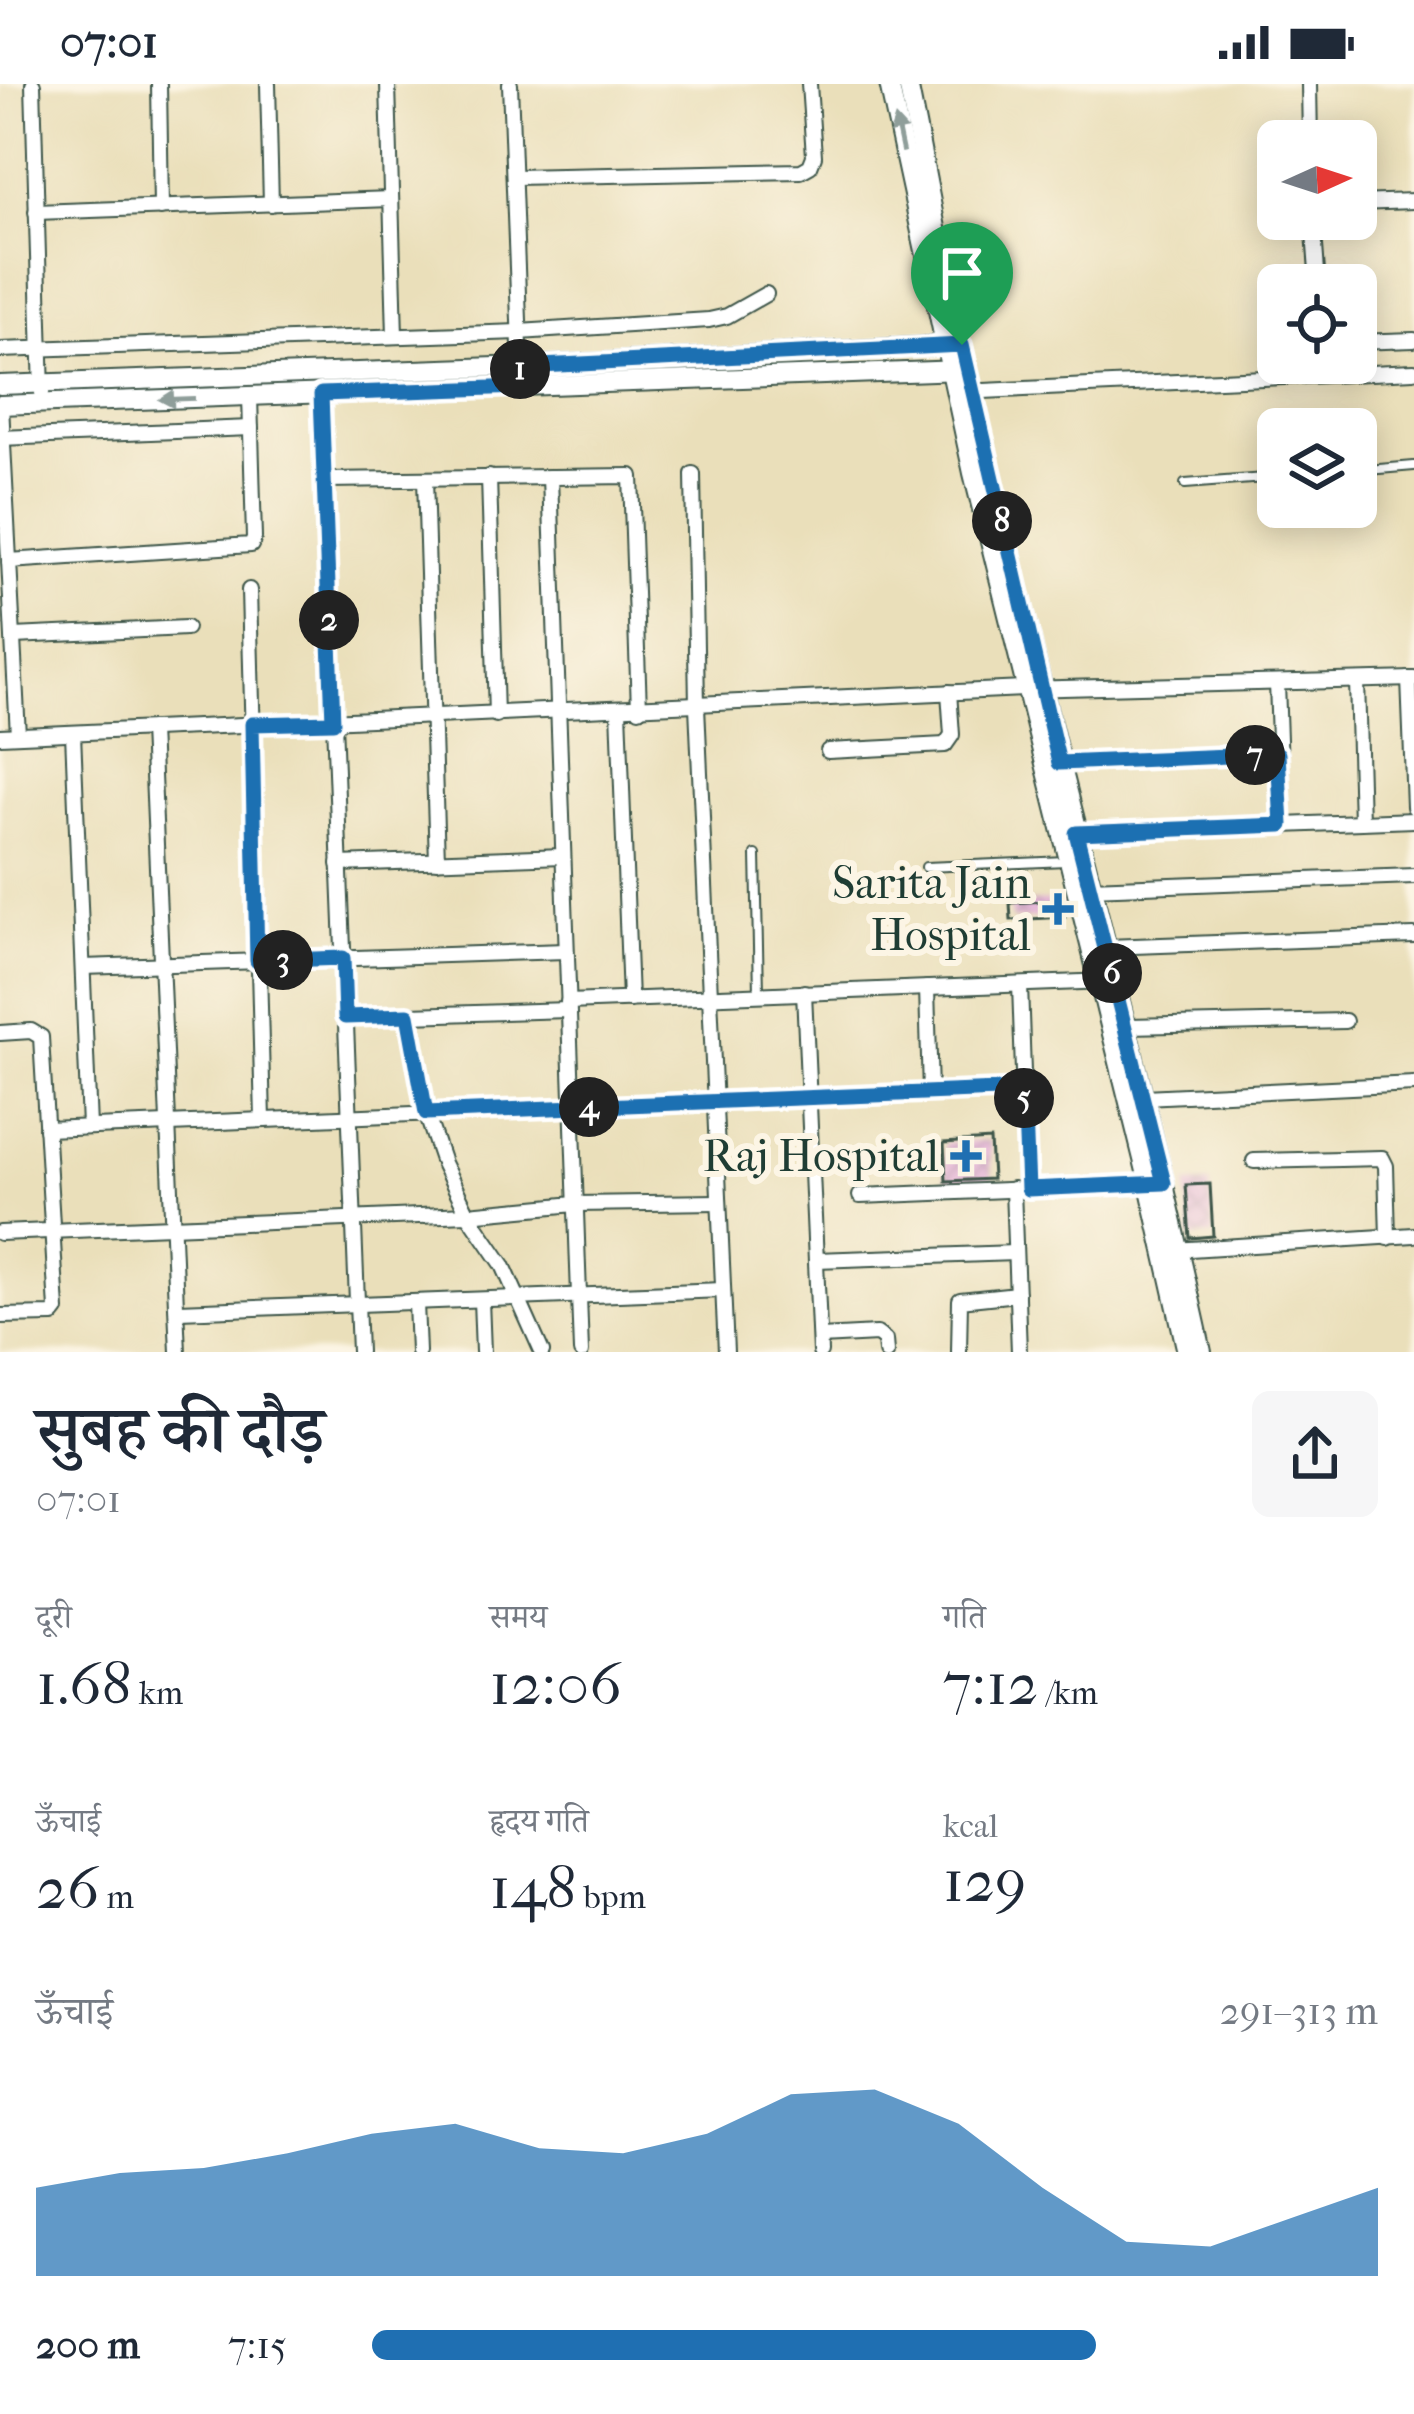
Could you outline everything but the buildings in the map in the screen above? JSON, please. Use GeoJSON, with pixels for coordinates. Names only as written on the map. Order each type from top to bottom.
{"type":"FeatureCollection","features":[{"type":"Feature","properties":{"kind":"street"},"geometry":{"type":"LineString","coordinates":[[33,84],[42,394]]}},
{"type":"Feature","properties":{"kind":"street"},"geometry":{"type":"LineString","coordinates":[[159,84],[161,208]]}},
{"type":"Feature","properties":{"kind":"street"},"geometry":{"type":"LineString","coordinates":[[268,84],[271,204]]}},
{"type":"Feature","properties":{"kind":"street"},"geometry":{"type":"LineString","coordinates":[[388,84],[394,336]]}},
{"type":"Feature","properties":{"kind":"street"},"geometry":{"type":"LineString","coordinates":[[510,84],[521,377]]}},
{"type":"Feature","properties":{"kind":"street"},"geometry":{"type":"LineString","coordinates":[[514,177],[801,171],[814,156],[808,84]]}},
{"type":"Feature","properties":{"kind":"street"},"geometry":{"type":"LineString","coordinates":[[889,84],[954,345]]}},
{"type":"Feature","properties":{"kind":"street"},"geometry":{"type":"LineString","coordinates":[[908,84],[963,392],[1067,861],[1106,981],[1202,1352]]}},
{"type":"Feature","properties":{"kind":"street"},"geometry":{"type":"LineString","coordinates":[[1309,84],[1310,120]]}},
{"type":"Feature","properties":{"kind":"street"},"geometry":{"type":"LineString","coordinates":[[37,212],[391,200]]}},
{"type":"Feature","properties":{"kind":"street"},"geometry":{"type":"LineString","coordinates":[[1377,202],[1414,201]]}},
{"type":"Feature","properties":{"kind":"street"},"geometry":{"type":"LineString","coordinates":[[0,350],[519,332],[709,320],[727,316],[766,294]]}},
{"type":"Feature","properties":{"kind":"street"},"geometry":{"type":"LineString","coordinates":[[1377,341],[1414,340]]}},
{"type":"Feature","properties":{"kind":"street"},"geometry":{"type":"LineString","coordinates":[[0,386],[42,394],[321,394],[954,345]]}},
{"type":"Feature","properties":{"kind":"street"},"geometry":{"type":"LineString","coordinates":[[18,735],[0,405],[42,394],[521,377],[959,370]]}},
{"type":"Feature","properties":{"kind":"street"},"geometry":{"type":"LineString","coordinates":[[1377,370],[1414,371]]}},
{"type":"Feature","properties":{"kind":"street"},"geometry":{"type":"LineString","coordinates":[[963,392],[1257,373]]}},
{"type":"Feature","properties":{"kind":"street"},"geometry":{"type":"LineString","coordinates":[[321,394],[358,1352]]}},
{"type":"Feature","properties":{"kind":"street"},"geometry":{"type":"LineString","coordinates":[[9,561],[251,545],[250,396]]}},
{"type":"Feature","properties":{"kind":"street"},"geometry":{"type":"LineString","coordinates":[[2,438],[250,428]]}},
{"type":"Feature","properties":{"kind":"street"},"geometry":{"type":"LineString","coordinates":[[693,474],[697,706],[726,1352]]}},
{"type":"Feature","properties":{"kind":"street"},"geometry":{"type":"LineString","coordinates":[[324,480],[631,476],[639,709]]}},
{"type":"Feature","properties":{"kind":"street"},"geometry":{"type":"LineString","coordinates":[[489,477],[496,715]]}},
{"type":"Feature","properties":{"kind":"street"},"geometry":{"type":"LineString","coordinates":[[550,477],[581,1352]]}},
{"type":"Feature","properties":{"kind":"street"},"geometry":{"type":"LineString","coordinates":[[425,478],[437,861]]}},
{"type":"Feature","properties":{"kind":"street"},"geometry":{"type":"LineString","coordinates":[[249,590],[263,1120]]}},
{"type":"Feature","properties":{"kind":"street"},"geometry":{"type":"LineString","coordinates":[[14,635],[186,628]]}},
{"type":"Feature","properties":{"kind":"street"},"geometry":{"type":"LineString","coordinates":[[0,736],[949,692],[1412,679],[1414,807]]}},
{"type":"Feature","properties":{"kind":"street"},"geometry":{"type":"LineString","coordinates":[[1357,680],[1361,821]]}},
{"type":"Feature","properties":{"kind":"street"},"geometry":{"type":"LineString","coordinates":[[1277,683],[1282,825]]}},
{"type":"Feature","properties":{"kind":"street"},"geometry":{"type":"LineString","coordinates":[[1032,689],[1059,763],[1106,947],[1106,981],[1128,1026],[1157,1184]]}},
{"type":"Feature","properties":{"kind":"street"},"geometry":{"type":"LineString","coordinates":[[828,752],[945,745],[952,735],[949,692]]}},
{"type":"Feature","properties":{"kind":"street"},"geometry":{"type":"LineString","coordinates":[[619,710],[630,1000]]}},
{"type":"Feature","properties":{"kind":"street"},"geometry":{"type":"LineString","coordinates":[[151,729],[178,1352]]}},
{"type":"Feature","properties":{"kind":"street"},"geometry":{"type":"LineString","coordinates":[[74,733],[89,1127]]}},
{"type":"Feature","properties":{"kind":"street"},"geometry":{"type":"LineString","coordinates":[[1059,763],[1278,754]]}},
{"type":"Feature","properties":{"kind":"street"},"geometry":{"type":"LineString","coordinates":[[1076,833],[1414,820]]}},
{"type":"Feature","properties":{"kind":"street"},"geometry":{"type":"LineString","coordinates":[[339,865],[563,856]]}},
{"type":"Feature","properties":{"kind":"street"},"geometry":{"type":"LineString","coordinates":[[1090,888],[1414,876]]}},
{"type":"Feature","properties":{"kind":"street"},"geometry":{"type":"LineString","coordinates":[[1106,947],[1414,937]]}},
{"type":"Feature","properties":{"kind":"street"},"geometry":{"type":"LineString","coordinates":[[83,967],[566,951]]}},
{"type":"Feature","properties":{"kind":"street"},"geometry":{"type":"LineString","coordinates":[[345,1017],[711,996],[1106,981]]}},
{"type":"Feature","properties":{"kind":"street"},"geometry":{"type":"LineString","coordinates":[[1018,1352],[1015,1253],[1024,1089],[1021,985]]}},
{"type":"Feature","properties":{"kind":"street"},"geometry":{"type":"LineString","coordinates":[[927,988],[930,1093]]}},
{"type":"Feature","properties":{"kind":"street"},"geometry":{"type":"LineString","coordinates":[[804,992],[820,1344],[882,1335],[886,1352]]}},
{"type":"Feature","properties":{"kind":"street"},"geometry":{"type":"LineString","coordinates":[[0,1015],[0,1033],[31,1031],[41,1037],[56,1314],[0,1316]]}},
{"type":"Feature","properties":{"kind":"street"},"geometry":{"type":"LineString","coordinates":[[408,1015],[426,1113],[443,1163],[503,1265],[542,1352]]}},
{"type":"Feature","properties":{"kind":"street"},"geometry":{"type":"LineString","coordinates":[[1128,1026],[1345,1021]]}},
{"type":"Feature","properties":{"kind":"street"},"geometry":{"type":"LineString","coordinates":[[1144,1097],[1414,1084]]}},
{"type":"Feature","properties":{"kind":"street"},"geometry":{"type":"LineString","coordinates":[[46,1129],[1024,1089]]}},
{"type":"Feature","properties":{"kind":"street"},"geometry":{"type":"LineString","coordinates":[[1254,1161],[1382,1158],[1388,1238]]}},
{"type":"Feature","properties":{"kind":"street"},"geometry":{"type":"LineString","coordinates":[[860,1196],[1157,1184]]}},
{"type":"Feature","properties":{"kind":"street"},"geometry":{"type":"LineString","coordinates":[[0,1233],[353,1220],[575,1204],[719,1202]]}},
{"type":"Feature","properties":{"kind":"street"},"geometry":{"type":"LineString","coordinates":[[1172,1250],[1414,1235]]}},
{"type":"Feature","properties":{"kind":"street"},"geometry":{"type":"LineString","coordinates":[[1172,1250],[1187,1352]]}},
{"type":"Feature","properties":{"kind":"street"},"geometry":{"type":"LineString","coordinates":[[816,1261],[1015,1253]]}},
{"type":"Feature","properties":{"kind":"street"},"geometry":{"type":"LineString","coordinates":[[179,1311],[723,1290]]}},
{"type":"Feature","properties":{"kind":"street"},"geometry":{"type":"LineString","coordinates":[[959,1352],[960,1300],[1017,1294]]}},
{"type":"Feature","properties":{"kind":"street"},"geometry":{"type":"LineString","coordinates":[[481,1300],[483,1352]]}},
{"type":"Feature","properties":{"kind":"street"},"geometry":{"type":"LineString","coordinates":[[416,1303],[418,1352]]}},
{"type":"Feature","properties":{"kind":"lane"},"geometry":{"type":"LineString","coordinates":[[1377,469],[1414,466]]}},
{"type":"Feature","properties":{"kind":"lane"},"geometry":{"type":"LineString","coordinates":[[1185,484],[1257,479]]}},
{"type":"Feature","properties":{"kind":"lane"},"geometry":{"type":"LineString","coordinates":[[756,855],[759,994]]}},
{"type":"Feature","properties":{"kind":"lane"},"geometry":{"type":"LineString","coordinates":[[926,867],[1067,861]]}},
{"type":"Feature","properties":{"kind":"place","name":"Sarita Jain Hospital"},"geometry":{"type":"Point","coordinates":[1058,909]}},
{"type":"Feature","properties":{"kind":"place","name":"Raj Hospital"},"geometry":{"type":"Point","coordinates":[966,1156]}},
{"type":"Feature","properties":{"kind":"route"},"geometry":{"type":"LineString","coordinates":[[962,345],[1059,763],[1278,754],[1282,825],[1076,833],[1164,1183],[1028,1189],[1024,1089],[426,1113],[408,1015],[345,1017],[343,958],[257,961],[252,724],[333,722],[321,394],[521,387],[520,367],[962,345]]}}]}
